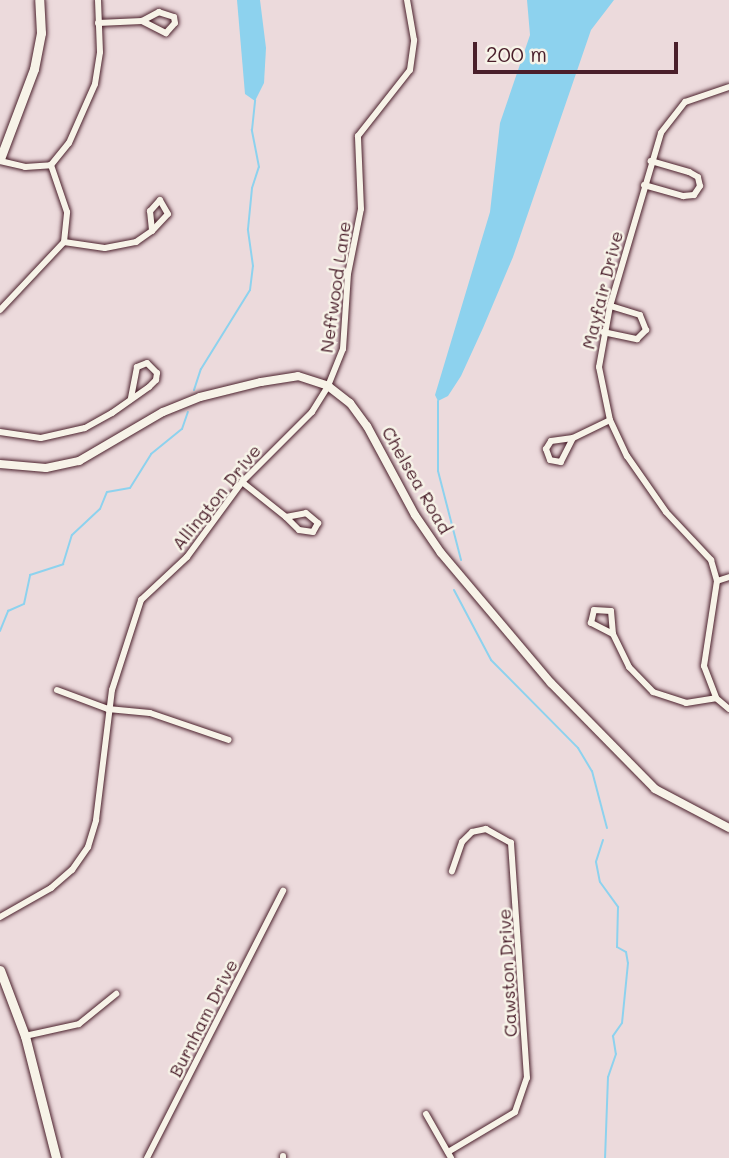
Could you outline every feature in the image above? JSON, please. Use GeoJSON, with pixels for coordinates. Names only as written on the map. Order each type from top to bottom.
{"type":"FeatureCollection","features":[{"type":"Feature","properties":{"kind":"main road"},"geometry":{"type":"LineString","coordinates":[[0,157],[34,69],[41,33],[39,0]]}},
{"type":"Feature","properties":{"kind":"main road"},"geometry":{"type":"LineString","coordinates":[[0,970],[25,1036],[56,1158]]}},
{"type":"Feature","properties":{"kind":"street"},"geometry":{"type":"LineString","coordinates":[[0,157],[25,167],[51,165],[69,143],[95,84],[100,52],[98,0]]}},
{"type":"Feature","properties":{"kind":"street","name":"Neffwood Lane"},"geometry":{"type":"LineString","coordinates":[[328,386],[343,349],[348,274],[361,209],[358,136],[410,70],[414,40],[407,0]]}},
{"type":"Feature","properties":{"kind":"street"},"geometry":{"type":"LineString","coordinates":[[98,23],[142,21],[159,12],[174,17],[175,23],[166,33],[142,21]]}},
{"type":"Feature","properties":{"kind":"street","name":"Mayfair Drive"},"geometry":{"type":"LineString","coordinates":[[717,580],[711,560],[648,488],[610,420],[599,367],[603,332],[661,133],[685,103],[729,87]]}},
{"type":"Feature","properties":{"kind":"street"},"geometry":{"type":"LineString","coordinates":[[644,185],[683,196],[694,195],[700,186],[698,177],[689,172],[651,161]]}},
{"type":"Feature","properties":{"kind":"street"},"geometry":{"type":"LineString","coordinates":[[0,310],[64,242],[67,212],[51,165]]}},
{"type":"Feature","properties":{"kind":"street"},"geometry":{"type":"LineString","coordinates":[[64,242],[118,247],[152,231],[168,214],[160,200],[150,211],[152,231]]}},
{"type":"Feature","properties":{"kind":"street"},"geometry":{"type":"LineString","coordinates":[[603,332],[632,339],[642,337],[646,330],[640,315],[610,306]]}},
{"type":"Feature","properties":{"kind":"street"},"geometry":{"type":"LineString","coordinates":[[0,432],[58,437],[92,425],[131,399],[156,380],[157,373],[148,363],[137,366],[131,399]]}},
{"type":"Feature","properties":{"kind":"street","name":"Chelsea Road"},"geometry":{"type":"LineString","coordinates":[[0,464],[46,468],[79,461],[163,412],[200,397],[261,382],[298,376],[328,386],[350,403],[367,426],[415,515],[441,553],[534,664],[655,789],[729,828]]}},
{"type":"Feature","properties":{"kind":"street","name":"Allington Drive"},"geometry":{"type":"LineString","coordinates":[[0,917],[51,888],[72,870],[88,847],[104,769],[108,709],[141,600],[187,557],[242,482],[312,412],[328,386]]}},
{"type":"Feature","properties":{"kind":"street"},"geometry":{"type":"LineString","coordinates":[[573,438],[561,461],[550,460],[546,449],[551,441],[573,438],[610,420]]}},
{"type":"Feature","properties":{"kind":"street"},"geometry":{"type":"LineString","coordinates":[[242,482],[305,533],[319,526],[312,514],[286,517]]}},
{"type":"Feature","properties":{"kind":"street"},"geometry":{"type":"LineString","coordinates":[[729,577],[717,580],[703,655],[716,698],[729,709]]}},
{"type":"Feature","properties":{"kind":"street"},"geometry":{"type":"LineString","coordinates":[[613,634],[592,624],[594,610],[611,611],[613,634],[629,667],[653,692],[686,703],[716,698]]}},
{"type":"Feature","properties":{"kind":"street"},"geometry":{"type":"LineString","coordinates":[[57,690],[108,709],[150,713],[229,740]]}},
{"type":"Feature","properties":{"kind":"street","name":"Cawston Drive"},"geometry":{"type":"LineString","coordinates":[[450,1155],[514,1112],[527,1078],[511,843],[486,829],[472,832],[461,842],[452,871]]}},
{"type":"Feature","properties":{"kind":"street","name":"Burnham Drive"},"geometry":{"type":"LineString","coordinates":[[147,1158],[283,891]]}},
{"type":"Feature","properties":{"kind":"street"},"geometry":{"type":"LineString","coordinates":[[25,1036],[79,1024],[116,994]]}},
{"type":"Feature","properties":{"kind":"street"},"geometry":{"type":"LineString","coordinates":[[426,1114],[450,1155]]}},
{"type":"Feature","properties":{"kind":"water"},"geometry":{"type":"Polygon","coordinates":[[[237,0],[260,0],[266,48],[264,83],[255,101],[245,94],[237,0]]]}},
{"type":"Feature","properties":{"kind":"water"},"geometry":{"type":"Polygon","coordinates":[[[527,0],[614,0],[591,30],[513,257],[483,328],[461,376],[448,396],[438,401],[435,395],[490,212],[500,123],[530,35],[527,0]]]}},
{"type":"Feature","properties":{"kind":"waterway"},"geometry":{"type":"LineString","coordinates":[[194,390],[201,369],[250,290],[253,266],[248,229],[252,188],[259,167],[252,130],[255,100]]}},
{"type":"Feature","properties":{"kind":"waterway"},"geometry":{"type":"LineString","coordinates":[[438,401],[438,471],[461,560]]}},
{"type":"Feature","properties":{"kind":"waterway"},"geometry":{"type":"LineString","coordinates":[[0,631],[8,611],[24,604],[30,575],[63,564],[72,535],[100,509],[107,492],[130,488],[151,454],[182,429],[188,412]]}},
{"type":"Feature","properties":{"kind":"waterway"},"geometry":{"type":"LineString","coordinates":[[454,590],[491,660],[578,748],[592,771],[607,828]]}},
{"type":"Feature","properties":{"kind":"waterway"},"geometry":{"type":"LineString","coordinates":[[603,840],[596,862],[600,882],[618,907],[617,947],[626,952],[628,963],[622,1023],[613,1036],[616,1054],[608,1077],[605,1158]]}}]}
